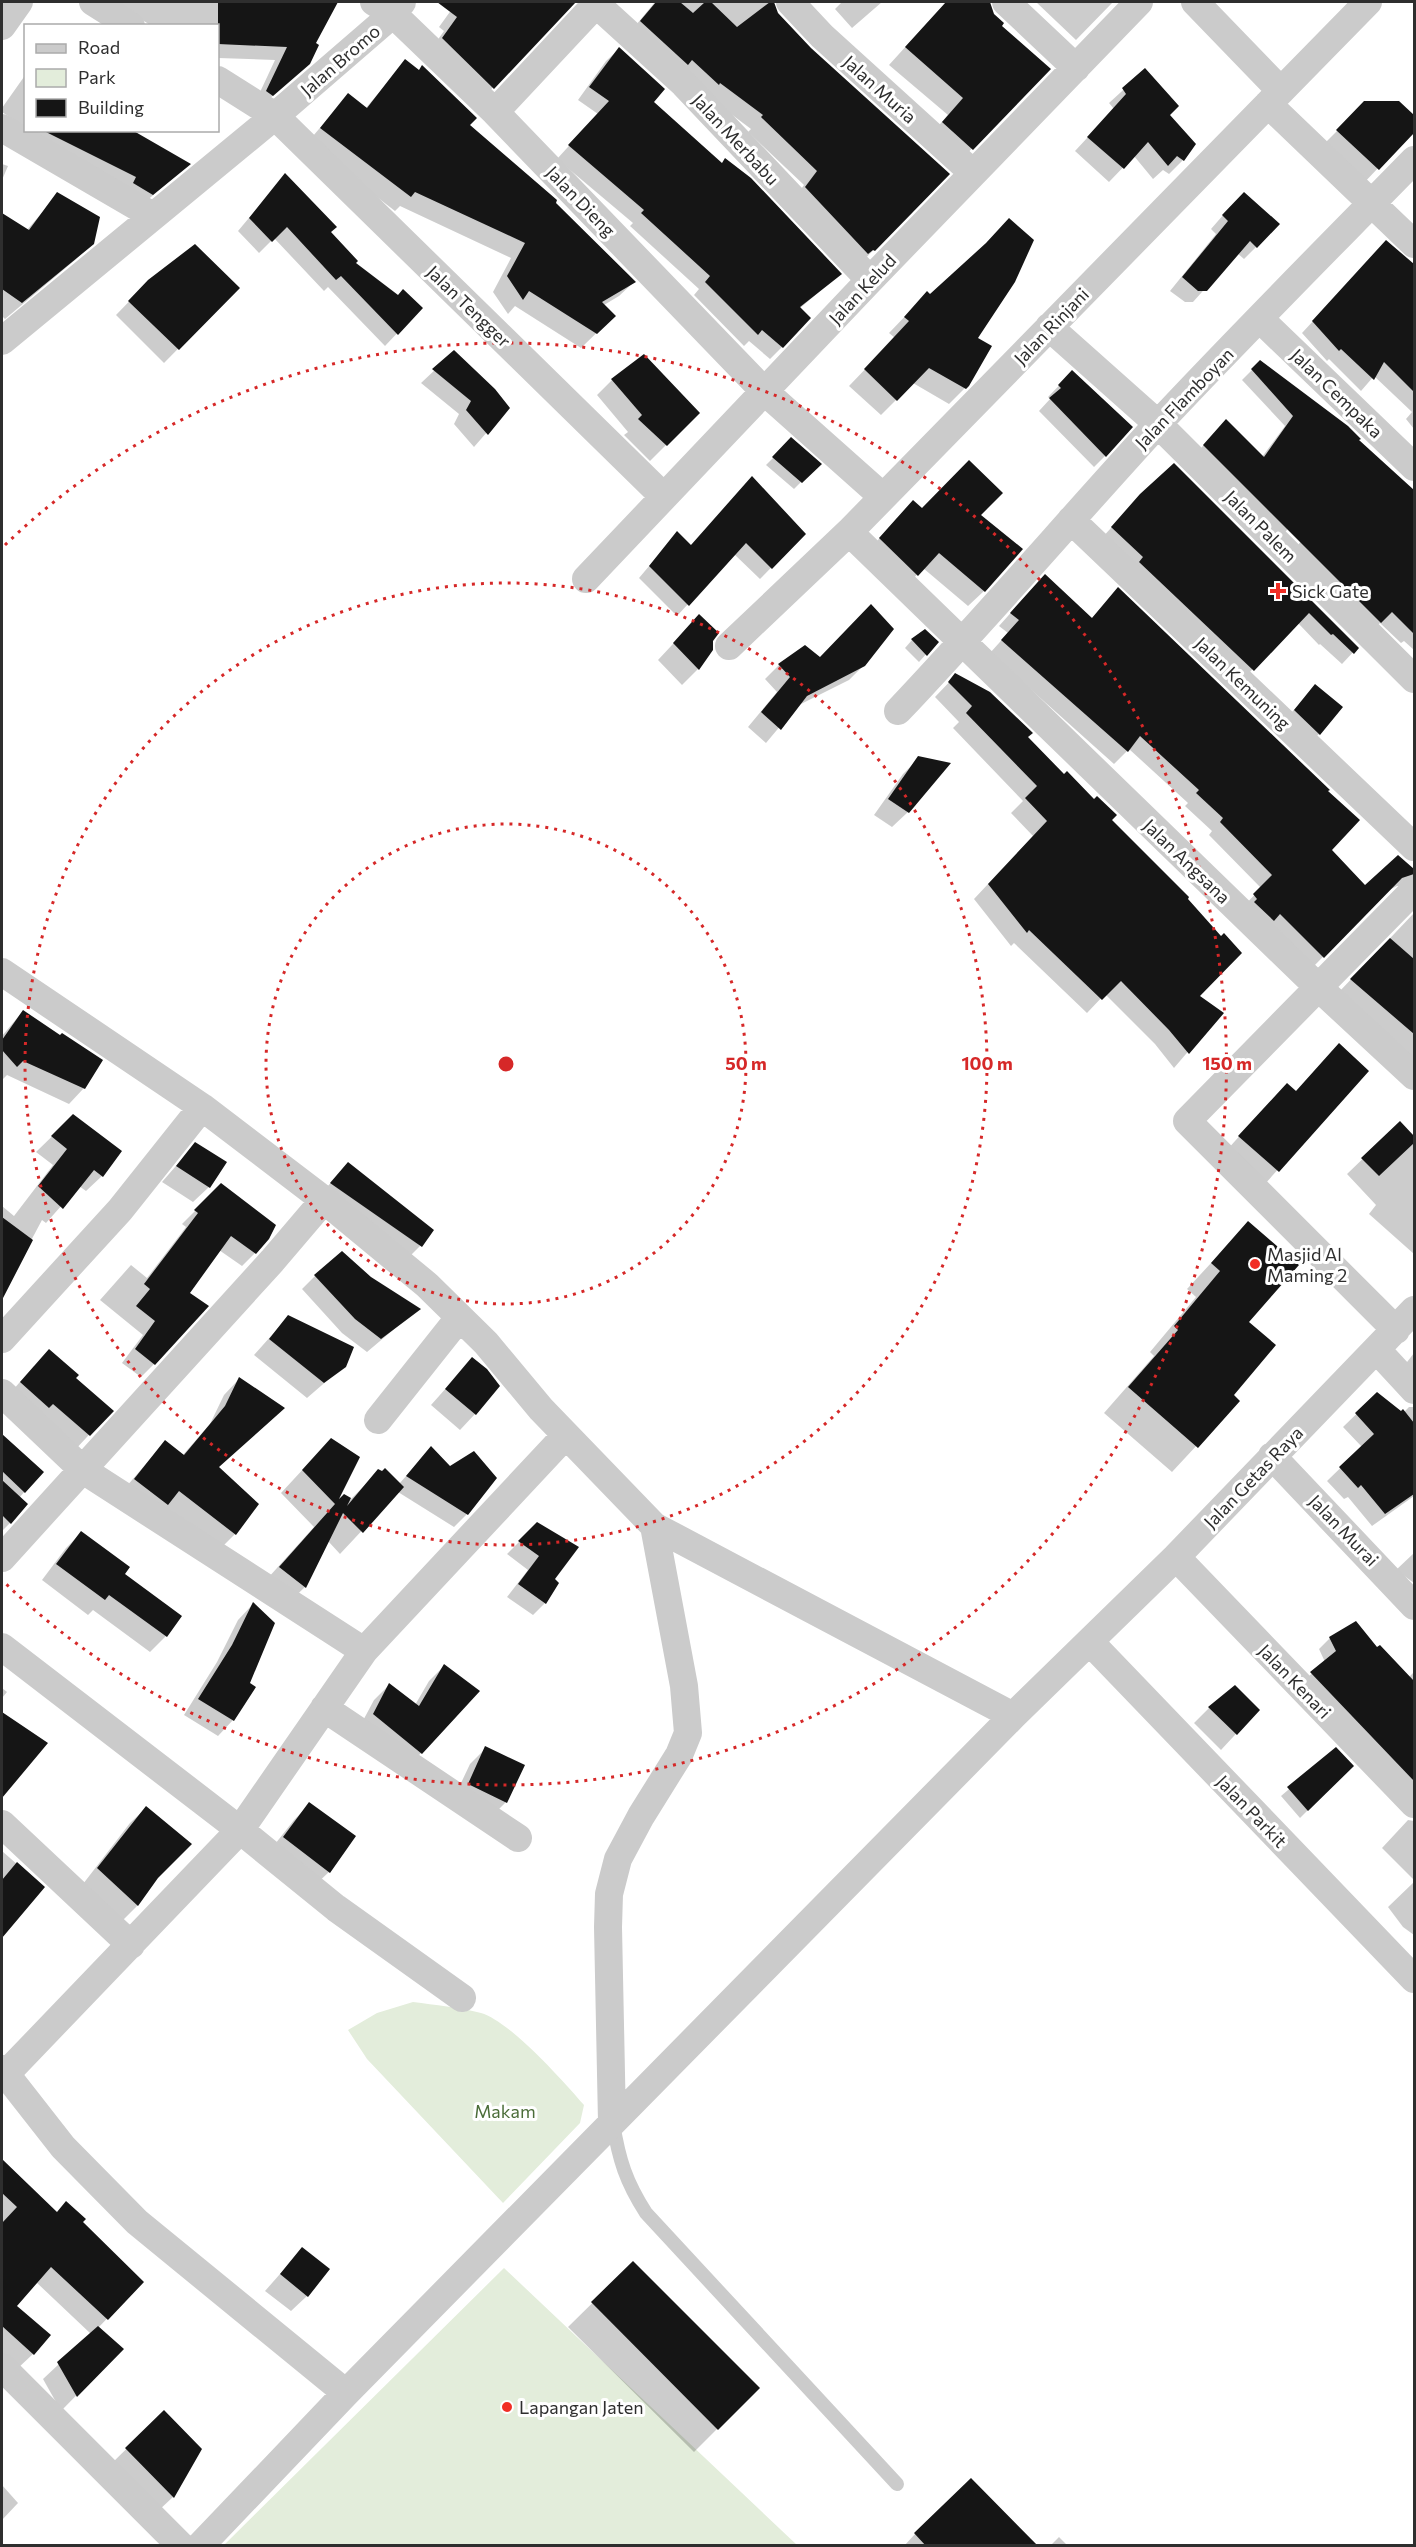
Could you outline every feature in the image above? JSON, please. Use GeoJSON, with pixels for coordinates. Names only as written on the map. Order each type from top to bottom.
{"type":"FeatureCollection","features":[{"type":"Feature","properties":{"kind":"street"},"geometry":{"type":"LineString","coordinates":[[2,26],[19,2]]}},
{"type":"Feature","properties":{"kind":"street"},"geometry":{"type":"LineString","coordinates":[[93,2],[128,24]]}},
{"type":"Feature","properties":{"kind":"street","name":"Jalan Muria"},"geometry":{"type":"LineString","coordinates":[[790,2],[822,36],[973,173]]}},
{"type":"Feature","properties":{"kind":"street"},"geometry":{"type":"LineString","coordinates":[[1006,2],[1076,69]]}},
{"type":"Feature","properties":{"kind":"street","name":"Jalan Kelud"},"geometry":{"type":"LineString","coordinates":[[586,579],[870,280],[1139,2]]}},
{"type":"Feature","properties":{"kind":"street"},"geometry":{"type":"LineString","coordinates":[[1195,2],[1275,98],[1371,203],[1414,244]]}},
{"type":"Feature","properties":{"kind":"street","name":"Jalan Rinjani"},"geometry":{"type":"LineString","coordinates":[[729,646],[849,532],[1368,2]]}},
{"type":"Feature","properties":{"kind":"street"},"geometry":{"type":"LineString","coordinates":[[495,112],[597,3]]}},
{"type":"Feature","properties":{"kind":"street","name":"Jalan Merbabu"},"geometry":{"type":"LineString","coordinates":[[597,3],[684,84],[870,280]]}},
{"type":"Feature","properties":{"kind":"street","name":"Jalan Dieng"},"geometry":{"type":"LineString","coordinates":[[390,6],[765,392],[882,497]]}},
{"type":"Feature","properties":{"kind":"street","name":"Jalan Bromo"},"geometry":{"type":"LineString","coordinates":[[8,326],[153,216],[275,116],[390,6]]}},
{"type":"Feature","properties":{"kind":"street","name":"Jalan Tengger"},"geometry":{"type":"LineString","coordinates":[[219,81],[275,116],[663,496]]}},
{"type":"Feature","properties":{"kind":"street"},"geometry":{"type":"LineString","coordinates":[[2,128],[153,216]]}},
{"type":"Feature","properties":{"kind":"street","name":"Jalan Flamboyan"},"geometry":{"type":"LineString","coordinates":[[898,711],[962,644],[1158,424],[1414,159]]}},
{"type":"Feature","properties":{"kind":"street","name":"Jalan Cempaka"},"geometry":{"type":"LineString","coordinates":[[1260,319],[1414,467]]}},
{"type":"Feature","properties":{"kind":"street","name":"Jalan Palem"},"geometry":{"type":"LineString","coordinates":[[1049,327],[1158,424],[1414,679]]}},
{"type":"Feature","properties":{"kind":"street","name":"Jalan Kemuning"},"geometry":{"type":"LineString","coordinates":[[1071,520],[1414,847]]}},
{"type":"Feature","properties":{"kind":"street","name":"Jalan Angsana"},"geometry":{"type":"LineString","coordinates":[[849,532],[1318,987],[1414,1076]]}},
{"type":"Feature","properties":{"kind":"street"},"geometry":{"type":"LineString","coordinates":[[1406,1320],[1187,1121],[1414,890]]}},
{"type":"Feature","properties":{"kind":"street"},"geometry":{"type":"LineString","coordinates":[[2,972],[202,1107],[324,1200],[427,1284],[494,1352],[566,1435],[654,1526],[1013,1716]]}},
{"type":"Feature","properties":{"kind":"street"},"geometry":{"type":"LineString","coordinates":[[2,1339],[120,1210],[202,1107]]}},
{"type":"Feature","properties":{"kind":"street"},"geometry":{"type":"LineString","coordinates":[[2,1558],[272,1261],[324,1200]]}},
{"type":"Feature","properties":{"kind":"street"},"geometry":{"type":"LineString","coordinates":[[378,1420],[459,1318]]}},
{"type":"Feature","properties":{"kind":"street","name":"Jalan Getas Raya"},"geometry":{"type":"LineString","coordinates":[[200,2546],[346,2392],[1013,1716],[1176,1557],[1406,1320]]}},
{"type":"Feature","properties":{"kind":"street"},"geometry":{"type":"LineString","coordinates":[[1377,1350],[1414,1390]]}},
{"type":"Feature","properties":{"kind":"street"},"geometry":{"type":"LineString","coordinates":[[2,1394],[83,1470],[364,1651]]}},
{"type":"Feature","properties":{"kind":"street"},"geometry":{"type":"LineString","coordinates":[[346,2392],[137,2222],[63,2147],[3,2073],[131,1945],[240,1830],[364,1651],[566,1435]]}},
{"type":"Feature","properties":{"kind":"street","name":"Jalan Murai"},"geometry":{"type":"LineString","coordinates":[[1272,1456],[1414,1605]]}},
{"type":"Feature","properties":{"kind":"street"},"geometry":{"type":"LineString","coordinates":[[612,2122],[609,1894],[618,1860],[641,1816],[679,1755],[688,1733],[684,1686],[654,1526]]}},
{"type":"Feature","properties":{"kind":"street","name":"Jalan Kenari"},"geometry":{"type":"LineString","coordinates":[[1176,1557],[1414,1804]]}},
{"type":"Feature","properties":{"kind":"street","name":"Jalan Parkit"},"geometry":{"type":"LineString","coordinates":[[1090,1642],[1414,1979]]}},
{"type":"Feature","properties":{"kind":"street"},"geometry":{"type":"LineString","coordinates":[[2,1647],[240,1830],[336,1908],[462,1998]]}},
{"type":"Feature","properties":{"kind":"street"},"geometry":{"type":"LineString","coordinates":[[324,1708],[518,1838]]}},
{"type":"Feature","properties":{"kind":"street"},"geometry":{"type":"LineString","coordinates":[[2,1824],[131,1945]]}},
{"type":"Feature","properties":{"kind":"street"},"geometry":{"type":"LineString","coordinates":[[2,2367],[181,2546]]}},
{"type":"Feature","properties":{"kind":"lane"},"geometry":{"type":"LineString","coordinates":[[612,2122],[619,2160],[630,2187],[646,2213],[897,2484]]}},
{"type":"Feature","properties":{"kind":"green space","name":"Makam"},"geometry":{"type":"Polygon","coordinates":[[[413,2002],[464,2009],[493,2019],[536,2053],[584,2105],[580,2123],[503,2203],[367,2059],[348,2030],[377,2013],[413,2002]]]}},
{"type":"Feature","properties":{"kind":"green space","name":"Lapangan Jaten"},"geometry":{"type":"Polygon","coordinates":[[[504,2268],[797,2545],[224,2545],[504,2268]]]}},
{"type":"Feature","properties":{"kind":"building"},"geometry":{"type":"Polygon","coordinates":[[[218,2],[338,2],[316,43],[319,45],[310,64],[273,96],[266,91],[287,47],[219,44],[218,2]]]}},
{"type":"Feature","properties":{"kind":"building"},"geometry":{"type":"Polygon","coordinates":[[[437,2],[576,2],[494,89],[442,38],[457,17],[437,2]]]}},
{"type":"Feature","properties":{"kind":"building"},"geometry":{"type":"Polygon","coordinates":[[[656,2],[680,2],[693,13],[705,2],[711,2],[737,27],[770,2],[774,2],[778,13],[811,48],[950,174],[875,251],[868,254],[805,187],[817,171],[761,117],[763,115],[720,83],[719,85],[692,60],[688,65],[640,21],[656,2]]]}},
{"type":"Feature","properties":{"kind":"building"},"geometry":{"type":"Polygon","coordinates":[[[946,2],[990,2],[994,14],[1004,23],[1002,26],[1051,69],[973,150],[942,122],[963,98],[905,47],[946,2]]]}},
{"type":"Feature","properties":{"kind":"building"},"geometry":{"type":"Polygon","coordinates":[[[619,47],[665,89],[654,102],[722,163],[725,158],[751,178],[842,274],[800,307],[811,318],[783,348],[762,330],[758,335],[705,282],[710,276],[641,213],[644,210],[568,145],[609,101],[589,87],[619,47]]]}},
{"type":"Feature","properties":{"kind":"building"},"geometry":{"type":"Polygon","coordinates":[[[405,59],[419,70],[422,65],[477,118],[470,125],[557,200],[556,203],[636,282],[602,302],[616,316],[597,334],[529,291],[523,300],[507,276],[525,243],[415,192],[411,197],[320,128],[348,93],[367,108],[405,59]]]}},
{"type":"Feature","properties":{"kind":"building"},"geometry":{"type":"Polygon","coordinates":[[[1145,68],[1179,106],[1170,115],[1196,144],[1184,161],[1177,156],[1168,166],[1148,142],[1124,169],[1087,137],[1126,94],[1122,88],[1145,68]]]}},
{"type":"Feature","properties":{"kind":"building"},"geometry":{"type":"Polygon","coordinates":[[[1364,101],[1399,101],[1414,115],[1414,133],[1379,170],[1336,130],[1364,101]]]}},
{"type":"Feature","properties":{"kind":"building"},"geometry":{"type":"Polygon","coordinates":[[[46,132],[135,132],[191,164],[153,195],[133,183],[136,177],[46,132]]]}},
{"type":"Feature","properties":{"kind":"building"},"geometry":{"type":"Polygon","coordinates":[[[285,173],[337,227],[331,232],[358,261],[356,263],[398,295],[403,289],[423,308],[398,335],[341,276],[336,280],[287,227],[272,242],[249,218],[285,173]]]}},
{"type":"Feature","properties":{"kind":"building"},"geometry":{"type":"Polygon","coordinates":[[[57,192],[100,217],[94,244],[22,303],[2,289],[2,213],[29,230],[57,192]]]}},
{"type":"Feature","properties":{"kind":"building"},"geometry":{"type":"Polygon","coordinates":[[[1244,192],[1280,224],[1257,248],[1250,241],[1207,291],[1198,291],[1182,277],[1228,221],[1222,215],[1244,192]]]}},
{"type":"Feature","properties":{"kind":"building"},"geometry":{"type":"Polygon","coordinates":[[[1009,218],[1034,240],[1015,282],[978,338],[992,346],[969,386],[966,389],[929,368],[897,401],[864,369],[909,321],[904,317],[927,291],[930,294],[986,243],[1009,218]]]}},
{"type":"Feature","properties":{"kind":"building"},"geometry":{"type":"Polygon","coordinates":[[[1386,240],[1414,264],[1414,392],[1384,362],[1374,380],[1341,349],[1339,351],[1312,321],[1386,240]]]}},
{"type":"Feature","properties":{"kind":"building"},"geometry":{"type":"Polygon","coordinates":[[[195,244],[240,288],[179,350],[128,301],[148,280],[195,244]]]}},
{"type":"Feature","properties":{"kind":"building"},"geometry":{"type":"Polygon","coordinates":[[[454,350],[495,389],[510,408],[488,435],[466,410],[471,401],[432,369],[454,350]]]}},
{"type":"Feature","properties":{"kind":"building"},"geometry":{"type":"Polygon","coordinates":[[[644,354],[700,413],[667,446],[638,419],[642,415],[611,379],[644,354]]]}},
{"type":"Feature","properties":{"kind":"building"},"geometry":{"type":"Polygon","coordinates":[[[1260,360],[1348,426],[1361,439],[1359,440],[1414,490],[1414,634],[1392,612],[1381,623],[1203,445],[1226,419],[1264,457],[1293,416],[1251,369],[1260,360]]]}},
{"type":"Feature","properties":{"kind":"building"},"geometry":{"type":"Polygon","coordinates":[[[1072,370],[1133,427],[1106,457],[1049,398],[1061,388],[1058,385],[1072,370]]]}},
{"type":"Feature","properties":{"kind":"building"},"geometry":{"type":"Polygon","coordinates":[[[791,437],[822,464],[802,483],[772,457],[791,437]]]}},
{"type":"Feature","properties":{"kind":"building"},"geometry":{"type":"Polygon","coordinates":[[[969,460],[1003,493],[981,515],[1023,549],[985,592],[939,553],[918,576],[879,538],[913,500],[922,508],[969,460]]]}},
{"type":"Feature","properties":{"kind":"building"},"geometry":{"type":"Polygon","coordinates":[[[1174,463],[1359,648],[1354,654],[1309,613],[1254,671],[1139,562],[1143,557],[1111,527],[1140,494],[1174,463]]]}},
{"type":"Feature","properties":{"kind":"building"},"geometry":{"type":"Polygon","coordinates":[[[752,476],[806,534],[772,569],[746,543],[689,606],[649,566],[677,531],[691,545],[752,476]]]}},
{"type":"Feature","properties":{"kind":"building"},"geometry":{"type":"Polygon","coordinates":[[[1045,574],[1092,618],[1118,587],[1330,790],[1328,791],[1360,820],[1332,850],[1365,885],[1398,855],[1414,869],[1414,874],[1402,878],[1324,958],[1280,914],[1274,921],[1254,902],[1257,899],[1253,894],[1272,875],[1220,822],[1223,818],[1196,793],[1199,790],[1140,736],[1128,752],[1001,640],[1019,620],[1010,613],[1045,574]]]}},
{"type":"Feature","properties":{"kind":"building"},"geometry":{"type":"Polygon","coordinates":[[[871,604],[894,629],[865,666],[807,696],[781,730],[761,712],[790,677],[778,664],[805,645],[820,657],[871,604]]]}},
{"type":"Feature","properties":{"kind":"building"},"geometry":{"type":"Polygon","coordinates":[[[699,614],[719,633],[713,641],[713,650],[699,670],[673,643],[699,614]]]}},
{"type":"Feature","properties":{"kind":"building"},"geometry":{"type":"Polygon","coordinates":[[[925,629],[939,642],[927,656],[911,639],[925,629]]]}},
{"type":"Feature","properties":{"kind":"building"},"geometry":{"type":"Polygon","coordinates":[[[955,673],[990,692],[1033,733],[1028,737],[1064,774],[1067,771],[1094,799],[1097,796],[1117,815],[1112,820],[1189,897],[1188,899],[1221,936],[1224,933],[1242,953],[1200,996],[1224,1013],[1189,1054],[1121,981],[1102,1000],[1029,930],[1027,933],[988,884],[1047,821],[1025,798],[1037,786],[966,713],[972,706],[948,682],[955,673]]]}},
{"type":"Feature","properties":{"kind":"building"},"geometry":{"type":"Polygon","coordinates":[[[1315,684],[1343,707],[1320,735],[1294,710],[1315,684]]]}},
{"type":"Feature","properties":{"kind":"building"},"geometry":{"type":"Polygon","coordinates":[[[918,756],[951,763],[909,813],[888,799],[918,756]]]}},
{"type":"Feature","properties":{"kind":"building"},"geometry":{"type":"Polygon","coordinates":[[[1390,938],[1414,959],[1414,1034],[1350,979],[1390,938]]]}},
{"type":"Feature","properties":{"kind":"building"},"geometry":{"type":"Polygon","coordinates":[[[23,1010],[103,1060],[85,1089],[23,1061],[17,1067],[2,1050],[2,1040],[23,1010]]]}},
{"type":"Feature","properties":{"kind":"building"},"geometry":{"type":"Polygon","coordinates":[[[1339,1043],[1369,1071],[1279,1172],[1238,1136],[1287,1083],[1296,1091],[1339,1043]]]}},
{"type":"Feature","properties":{"kind":"building"},"geometry":{"type":"Polygon","coordinates":[[[73,1114],[122,1151],[103,1177],[94,1170],[63,1209],[38,1186],[67,1149],[51,1136],[73,1114]]]}},
{"type":"Feature","properties":{"kind":"building"},"geometry":{"type":"Polygon","coordinates":[[[1400,1121],[1414,1136],[1414,1143],[1379,1176],[1361,1158],[1400,1121]]]}},
{"type":"Feature","properties":{"kind":"building"},"geometry":{"type":"Polygon","coordinates":[[[195,1142],[227,1162],[210,1188],[176,1166],[195,1142]]]}},
{"type":"Feature","properties":{"kind":"building"},"geometry":{"type":"Polygon","coordinates":[[[348,1162],[434,1230],[422,1247],[330,1183],[348,1162]]]}},
{"type":"Feature","properties":{"kind":"building"},"geometry":{"type":"Polygon","coordinates":[[[221,1183],[276,1225],[269,1239],[256,1254],[231,1236],[190,1293],[209,1306],[155,1365],[135,1349],[155,1321],[136,1306],[150,1289],[144,1284],[198,1213],[194,1210],[221,1183]]]}},
{"type":"Feature","properties":{"kind":"building"},"geometry":{"type":"Polygon","coordinates":[[[2,1217],[33,1240],[2,1300],[2,1217]]]}},
{"type":"Feature","properties":{"kind":"building"},"geometry":{"type":"Polygon","coordinates":[[[1248,1221],[1299,1265],[1249,1322],[1276,1345],[1234,1395],[1240,1401],[1198,1448],[1128,1387],[1178,1330],[1174,1326],[1220,1271],[1211,1263],[1248,1221]]]}},
{"type":"Feature","properties":{"kind":"building"},"geometry":{"type":"Polygon","coordinates":[[[342,1251],[371,1277],[421,1309],[381,1339],[355,1319],[314,1275],[342,1251]]]}},
{"type":"Feature","properties":{"kind":"building"},"geometry":{"type":"Polygon","coordinates":[[[288,1315],[354,1347],[346,1367],[324,1383],[269,1339],[288,1315]]]}},
{"type":"Feature","properties":{"kind":"building"},"geometry":{"type":"Polygon","coordinates":[[[49,1349],[79,1375],[76,1378],[114,1411],[90,1436],[53,1404],[49,1408],[20,1382],[49,1349]]]}},
{"type":"Feature","properties":{"kind":"building"},"geometry":{"type":"Polygon","coordinates":[[[472,1357],[487,1369],[500,1386],[476,1415],[445,1389],[472,1357]]]}},
{"type":"Feature","properties":{"kind":"building"},"geometry":{"type":"Polygon","coordinates":[[[239,1377],[285,1408],[219,1467],[259,1504],[236,1535],[179,1491],[168,1505],[134,1479],[165,1440],[184,1455],[225,1406],[239,1377]]]}},
{"type":"Feature","properties":{"kind":"building"},"geometry":{"type":"Polygon","coordinates":[[[1377,1392],[1401,1411],[1403,1409],[1414,1423],[1414,1494],[1385,1514],[1361,1485],[1358,1488],[1339,1467],[1374,1434],[1355,1413],[1377,1392]]]}},
{"type":"Feature","properties":{"kind":"building"},"geometry":{"type":"Polygon","coordinates":[[[2,1434],[44,1472],[25,1493],[2,1471],[2,1434]]]}},
{"type":"Feature","properties":{"kind":"building"},"geometry":{"type":"Polygon","coordinates":[[[331,1438],[360,1457],[339,1499],[344,1494],[351,1498],[347,1506],[378,1469],[382,1471],[385,1468],[404,1487],[363,1533],[343,1513],[306,1588],[279,1567],[335,1504],[302,1470],[331,1438]]]}},
{"type":"Feature","properties":{"kind":"building"},"geometry":{"type":"Polygon","coordinates":[[[431,1446],[450,1466],[474,1451],[497,1478],[468,1515],[406,1476],[431,1446]]]}},
{"type":"Feature","properties":{"kind":"building"},"geometry":{"type":"Polygon","coordinates":[[[2,1480],[28,1504],[11,1524],[2,1515],[2,1480]]]}},
{"type":"Feature","properties":{"kind":"building"},"geometry":{"type":"Polygon","coordinates":[[[537,1522],[579,1547],[555,1579],[559,1583],[546,1604],[518,1584],[539,1556],[518,1541],[537,1522]]]}},
{"type":"Feature","properties":{"kind":"building"},"geometry":{"type":"Polygon","coordinates":[[[81,1531],[130,1567],[125,1574],[182,1616],[167,1637],[109,1595],[105,1600],[56,1564],[81,1531]]]}},
{"type":"Feature","properties":{"kind":"building"},"geometry":{"type":"Polygon","coordinates":[[[253,1602],[275,1623],[250,1683],[256,1687],[234,1721],[198,1699],[232,1645],[253,1602]]]}},
{"type":"Feature","properties":{"kind":"building"},"geometry":{"type":"Polygon","coordinates":[[[1356,1621],[1377,1647],[1380,1645],[1414,1681],[1414,1781],[1310,1672],[1336,1651],[1329,1637],[1356,1621]]]}},
{"type":"Feature","properties":{"kind":"building"},"geometry":{"type":"Polygon","coordinates":[[[444,1664],[480,1691],[422,1754],[373,1714],[389,1683],[419,1706],[444,1664]]]}},
{"type":"Feature","properties":{"kind":"building"},"geometry":{"type":"Polygon","coordinates":[[[1235,1685],[1260,1710],[1237,1735],[1208,1707],[1235,1685]]]}},
{"type":"Feature","properties":{"kind":"building"},"geometry":{"type":"Polygon","coordinates":[[[2,1712],[48,1743],[2,1798],[2,1712]]]}},
{"type":"Feature","properties":{"kind":"building"},"geometry":{"type":"Polygon","coordinates":[[[485,1746],[525,1765],[507,1803],[468,1784],[485,1746]]]}},
{"type":"Feature","properties":{"kind":"building"},"geometry":{"type":"Polygon","coordinates":[[[1336,1747],[1354,1766],[1308,1811],[1287,1787],[1336,1747]]]}},
{"type":"Feature","properties":{"kind":"building"},"geometry":{"type":"Polygon","coordinates":[[[309,1802],[356,1836],[330,1873],[283,1837],[309,1802]]]}},
{"type":"Feature","properties":{"kind":"building"},"geometry":{"type":"Polygon","coordinates":[[[146,1806],[192,1844],[158,1878],[138,1906],[97,1868],[146,1806]]]}},
{"type":"Feature","properties":{"kind":"building"},"geometry":{"type":"Polygon","coordinates":[[[17,1862],[45,1887],[2,1938],[2,1880],[17,1862]]]}},
{"type":"Feature","properties":{"kind":"building"},"geometry":{"type":"Polygon","coordinates":[[[2,2159],[57,2212],[66,2201],[86,2219],[83,2222],[144,2282],[108,2320],[51,2267],[17,2306],[51,2335],[34,2355],[2,2326],[2,2223],[17,2207],[2,2193],[2,2159]]]}},
{"type":"Feature","properties":{"kind":"building"},"geometry":{"type":"Polygon","coordinates":[[[302,2247],[330,2269],[308,2297],[280,2274],[302,2247]]]}},
{"type":"Feature","properties":{"kind":"building"},"geometry":{"type":"Polygon","coordinates":[[[633,2261],[760,2388],[718,2430],[591,2302],[633,2261]]]}},
{"type":"Feature","properties":{"kind":"building"},"geometry":{"type":"Polygon","coordinates":[[[98,2326],[124,2349],[77,2397],[57,2362],[98,2326]]]}},
{"type":"Feature","properties":{"kind":"building"},"geometry":{"type":"Polygon","coordinates":[[[164,2410],[202,2449],[174,2498],[125,2448],[164,2410]]]}},
{"type":"Feature","properties":{"kind":"building"},"geometry":{"type":"Polygon","coordinates":[[[971,2478],[1038,2546],[926,2546],[914,2533],[971,2478]]]}},
{"type":"Feature","properties":{"kind":"place","name":"Sick Gate"},"geometry":{"type":"Point","coordinates":[1278,591]}},
{"type":"Feature","properties":{"kind":"place","name":"Masjid Al Maming 2"},"geometry":{"type":"Point","coordinates":[1255,1264]}},
{"type":"Feature","properties":{"kind":"place","name":"Lapangan Jaten"},"geometry":{"type":"Point","coordinates":[507,2407]}}]}
